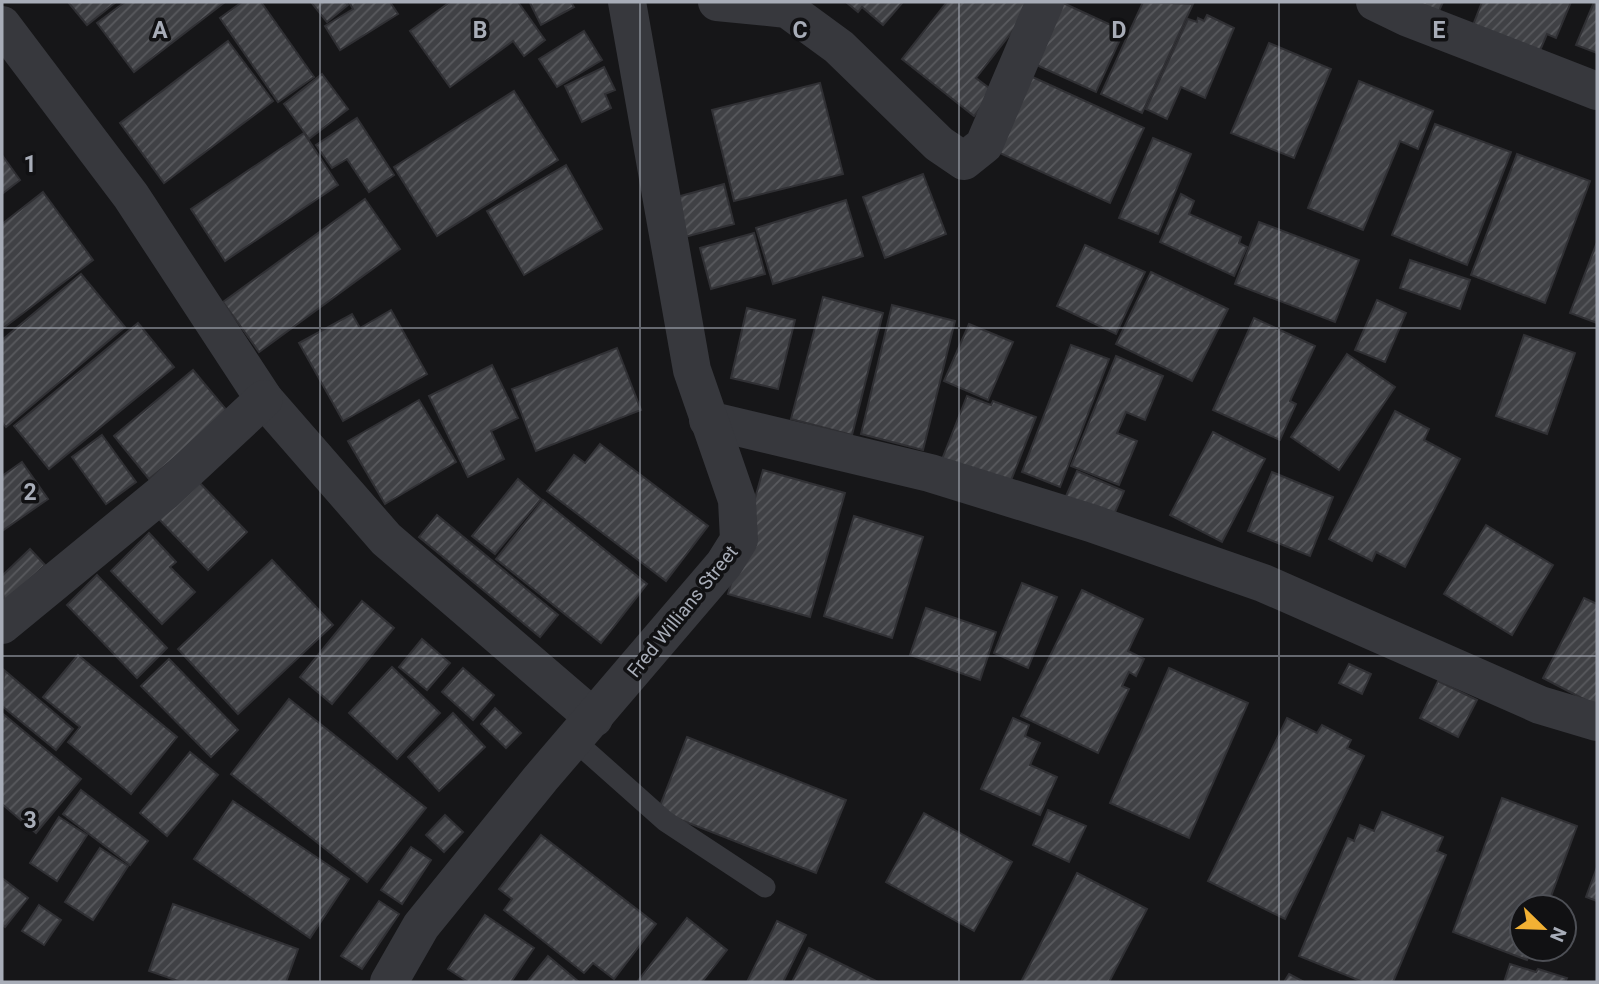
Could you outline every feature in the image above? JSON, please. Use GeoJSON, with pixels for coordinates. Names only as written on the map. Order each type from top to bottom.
{"type":"FeatureCollection","features":[{"type":"Feature","properties":{"kind":"street","name":"Fred Willians Street"},"geometry":{"type":"LineString","coordinates":[[389,982],[421,926],[724,565],[739,540],[737,500],[692,370],[627,2]]}},
{"type":"Feature","properties":{"kind":"street"},"geometry":{"type":"LineString","coordinates":[[717,2],[787,9],[839,47],[939,144],[964,161],[984,145],[1045,2]]}},
{"type":"Feature","properties":{"kind":"street"},"geometry":{"type":"LineString","coordinates":[[1375,2],[1406,18],[1597,90]]}},
{"type":"Feature","properties":{"kind":"street"},"geometry":{"type":"LineString","coordinates":[[2,25],[131,197],[264,399],[386,539],[584,729]]}},
{"type":"Feature","properties":{"kind":"street"},"geometry":{"type":"LineString","coordinates":[[2,625],[164,492],[264,399]]}},
{"type":"Feature","properties":{"kind":"street"},"geometry":{"type":"LineString","coordinates":[[708,420],[930,473],[1103,527],[1263,583],[1540,705],[1597,722]]}},
{"type":"Feature","properties":{"kind":"lane"},"geometry":{"type":"LineString","coordinates":[[584,729],[665,821],[765,887]]}},
{"type":"Feature","properties":{"kind":"building"},"geometry":{"type":"Polygon","coordinates":[[[68,2],[116,2],[87,25],[68,2]]]}},
{"type":"Feature","properties":{"kind":"building"},"geometry":{"type":"Polygon","coordinates":[[[125,2],[225,2],[134,72],[97,23],[125,2]]]}},
{"type":"Feature","properties":{"kind":"building"},"geometry":{"type":"Polygon","coordinates":[[[242,2],[261,2],[314,77],[278,102],[220,18],[242,2]]]}},
{"type":"Feature","properties":{"kind":"building"},"geometry":{"type":"Polygon","coordinates":[[[311,2],[345,2],[348,5],[327,22],[311,2]]]}},
{"type":"Feature","properties":{"kind":"building"},"geometry":{"type":"Polygon","coordinates":[[[349,2],[390,2],[398,14],[340,50],[325,26],[353,9],[349,2]]]}},
{"type":"Feature","properties":{"kind":"building"},"geometry":{"type":"Polygon","coordinates":[[[450,2],[518,2],[545,40],[524,56],[513,41],[450,87],[410,31],[450,2]]]}},
{"type":"Feature","properties":{"kind":"building"},"geometry":{"type":"Polygon","coordinates":[[[571,2],[574,7],[541,25],[530,3],[571,2]]]}},
{"type":"Feature","properties":{"kind":"building"},"geometry":{"type":"Polygon","coordinates":[[[846,2],[903,2],[883,25],[862,7],[858,12],[846,2]]]}},
{"type":"Feature","properties":{"kind":"building"},"geometry":{"type":"Polygon","coordinates":[[[947,2],[1027,2],[1032,6],[976,78],[993,91],[974,116],[902,59],[947,2]]]}},
{"type":"Feature","properties":{"kind":"building"},"geometry":{"type":"Polygon","coordinates":[[[1061,2],[1124,31],[1096,92],[1032,63],[1061,2]]]}},
{"type":"Feature","properties":{"kind":"building"},"geometry":{"type":"Polygon","coordinates":[[[1143,2],[1193,4],[1142,113],[1101,94],[1143,2]]]}},
{"type":"Feature","properties":{"kind":"building"},"geometry":{"type":"Polygon","coordinates":[[[1414,2],[1443,2],[1438,13],[1414,2]]]}},
{"type":"Feature","properties":{"kind":"building"},"geometry":{"type":"Polygon","coordinates":[[[1482,2],[1571,2],[1556,38],[1547,34],[1536,60],[1470,33],[1482,2]]]}},
{"type":"Feature","properties":{"kind":"building"},"geometry":{"type":"Polygon","coordinates":[[[1594,2],[1597,2],[1597,53],[1576,45],[1594,2]]]}},
{"type":"Feature","properties":{"kind":"building"},"geometry":{"type":"Polygon","coordinates":[[[1207,15],[1234,28],[1205,98],[1181,87],[1167,119],[1146,109],[1188,19],[1197,22],[1198,18],[1204,21],[1207,15]]]}},
{"type":"Feature","properties":{"kind":"building"},"geometry":{"type":"Polygon","coordinates":[[[584,31],[602,60],[557,87],[539,59],[584,31]]]}},
{"type":"Feature","properties":{"kind":"building"},"geometry":{"type":"Polygon","coordinates":[[[228,41],[273,101],[164,183],[120,123],[228,41]]]}},
{"type":"Feature","properties":{"kind":"building"},"geometry":{"type":"Polygon","coordinates":[[[1269,43],[1331,69],[1294,158],[1231,133],[1269,43]]]}},
{"type":"Feature","properties":{"kind":"building"},"geometry":{"type":"Polygon","coordinates":[[[604,67],[615,90],[605,94],[611,108],[582,122],[565,86],[604,67]]]}},
{"type":"Feature","properties":{"kind":"building"},"geometry":{"type":"Polygon","coordinates":[[[322,74],[348,109],[309,139],[284,104],[322,74]]]}},
{"type":"Feature","properties":{"kind":"building"},"geometry":{"type":"Polygon","coordinates":[[[1026,74],[1144,128],[1110,203],[991,149],[1026,74]]]}},
{"type":"Feature","properties":{"kind":"building"},"geometry":{"type":"Polygon","coordinates":[[[1359,81],[1433,111],[1418,149],[1400,141],[1363,230],[1308,208],[1359,81]]]}},
{"type":"Feature","properties":{"kind":"building"},"geometry":{"type":"Polygon","coordinates":[[[820,83],[843,174],[734,201],[712,110],[820,83]]]}},
{"type":"Feature","properties":{"kind":"building"},"geometry":{"type":"Polygon","coordinates":[[[514,91],[558,160],[437,236],[394,167],[514,91]]]}},
{"type":"Feature","properties":{"kind":"building"},"geometry":{"type":"Polygon","coordinates":[[[357,118],[394,175],[369,192],[347,159],[332,168],[316,145],[357,118]]]}},
{"type":"Feature","properties":{"kind":"building"},"geometry":{"type":"Polygon","coordinates":[[[1435,124],[1511,152],[1467,265],[1392,235],[1435,124]]]}},
{"type":"Feature","properties":{"kind":"building"},"geometry":{"type":"Polygon","coordinates":[[[304,133],[338,185],[225,261],[191,209],[304,133]]]}},
{"type":"Feature","properties":{"kind":"building"},"geometry":{"type":"Polygon","coordinates":[[[1153,138],[1191,154],[1158,234],[1119,218],[1153,138]]]}},
{"type":"Feature","properties":{"kind":"building"},"geometry":{"type":"Polygon","coordinates":[[[1517,154],[1590,181],[1545,303],[1471,275],[1517,154]]]}},
{"type":"Feature","properties":{"kind":"building"},"geometry":{"type":"Polygon","coordinates":[[[2,155],[20,180],[2,194],[2,155]]]}},
{"type":"Feature","properties":{"kind":"building"},"geometry":{"type":"Polygon","coordinates":[[[566,165],[602,229],[524,275],[487,211],[566,165]]]}},
{"type":"Feature","properties":{"kind":"building"},"geometry":{"type":"Polygon","coordinates":[[[923,174],[946,234],[885,258],[863,197],[923,174]]]}},
{"type":"Feature","properties":{"kind":"building"},"geometry":{"type":"Polygon","coordinates":[[[724,184],[734,224],[677,239],[666,200],[724,184]]]}},
{"type":"Feature","properties":{"kind":"building"},"geometry":{"type":"Polygon","coordinates":[[[43,192],[93,260],[2,329],[2,224],[43,192]]]}},
{"type":"Feature","properties":{"kind":"building"},"geometry":{"type":"Polygon","coordinates":[[[1181,194],[1194,201],[1189,214],[1241,237],[1239,243],[1247,247],[1234,276],[1160,242],[1181,194]]]}},
{"type":"Feature","properties":{"kind":"building"},"geometry":{"type":"Polygon","coordinates":[[[365,199],[400,249],[259,352],[223,302],[365,199]]]}},
{"type":"Feature","properties":{"kind":"building"},"geometry":{"type":"Polygon","coordinates":[[[846,200],[863,256],[773,284],[756,228],[846,200]]]}},
{"type":"Feature","properties":{"kind":"building"},"geometry":{"type":"Polygon","coordinates":[[[1259,222],[1359,260],[1335,322],[1235,284],[1259,222]]]}},
{"type":"Feature","properties":{"kind":"building"},"geometry":{"type":"Polygon","coordinates":[[[754,233],[765,274],[711,289],[700,248],[754,233]]]}},
{"type":"Feature","properties":{"kind":"building"},"geometry":{"type":"Polygon","coordinates":[[[1597,242],[1597,323],[1570,313],[1597,242]]]}},
{"type":"Feature","properties":{"kind":"building"},"geometry":{"type":"Polygon","coordinates":[[[1085,245],[1145,272],[1116,334],[1057,306],[1085,245]]]}},
{"type":"Feature","properties":{"kind":"building"},"geometry":{"type":"Polygon","coordinates":[[[1410,260],[1470,280],[1460,309],[1400,288],[1410,260]]]}},
{"type":"Feature","properties":{"kind":"building"},"geometry":{"type":"Polygon","coordinates":[[[1151,272],[1228,309],[1192,381],[1116,344],[1151,272]]]}},
{"type":"Feature","properties":{"kind":"building"},"geometry":{"type":"Polygon","coordinates":[[[81,274],[125,327],[6,427],[2,422],[2,340],[81,274]]]}},
{"type":"Feature","properties":{"kind":"building"},"geometry":{"type":"Polygon","coordinates":[[[823,297],[883,313],[852,435],[791,419],[823,297]]]}},
{"type":"Feature","properties":{"kind":"building"},"geometry":{"type":"Polygon","coordinates":[[[1377,300],[1406,313],[1385,362],[1355,350],[1377,300]]]}},
{"type":"Feature","properties":{"kind":"building"},"geometry":{"type":"Polygon","coordinates":[[[892,305],[955,321],[923,450],[861,434],[892,305]]]}},
{"type":"Feature","properties":{"kind":"building"},"geometry":{"type":"Polygon","coordinates":[[[747,308],[795,320],[778,389],[731,378],[747,308]]]}},
{"type":"Feature","properties":{"kind":"building"},"geometry":{"type":"Polygon","coordinates":[[[391,310],[427,374],[343,421],[299,343],[352,314],[360,328],[391,310]]]}},
{"type":"Feature","properties":{"kind":"building"},"geometry":{"type":"Polygon","coordinates":[[[1254,318],[1315,346],[1290,401],[1296,404],[1280,440],[1213,410],[1254,318]]]}},
{"type":"Feature","properties":{"kind":"building"},"geometry":{"type":"Polygon","coordinates":[[[138,323],[174,367],[49,469],[14,426],[138,323]]]}},
{"type":"Feature","properties":{"kind":"building"},"geometry":{"type":"Polygon","coordinates":[[[969,324],[1013,342],[988,400],[944,381],[969,324]]]}},
{"type":"Feature","properties":{"kind":"building"},"geometry":{"type":"Polygon","coordinates":[[[1524,335],[1575,353],[1547,434],[1496,416],[1524,335]]]}},
{"type":"Feature","properties":{"kind":"building"},"geometry":{"type":"Polygon","coordinates":[[[1071,345],[1109,359],[1060,487],[1022,472],[1071,345]]]}},
{"type":"Feature","properties":{"kind":"building"},"geometry":{"type":"Polygon","coordinates":[[[617,348],[641,410],[536,451],[512,389],[617,348]]]}},
{"type":"Feature","properties":{"kind":"building"},"geometry":{"type":"Polygon","coordinates":[[[1347,354],[1395,387],[1339,470],[1291,437],[1347,354]]]}},
{"type":"Feature","properties":{"kind":"building"},"geometry":{"type":"Polygon","coordinates":[[[1116,356],[1163,376],[1145,420],[1126,412],[1117,433],[1137,441],[1119,485],[1071,466],[1116,356]]]}},
{"type":"Feature","properties":{"kind":"building"},"geometry":{"type":"Polygon","coordinates":[[[492,365],[518,418],[491,431],[504,459],[468,477],[429,396],[492,365]]]}},
{"type":"Feature","properties":{"kind":"building"},"geometry":{"type":"Polygon","coordinates":[[[193,370],[229,413],[149,479],[114,436],[193,370]]]}},
{"type":"Feature","properties":{"kind":"building"},"geometry":{"type":"Polygon","coordinates":[[[967,396],[991,405],[993,401],[1036,417],[1006,493],[939,467],[967,396]]]}},
{"type":"Feature","properties":{"kind":"building"},"geometry":{"type":"Polygon","coordinates":[[[419,400],[456,462],[385,504],[348,441],[419,400]]]}},
{"type":"Feature","properties":{"kind":"building"},"geometry":{"type":"Polygon","coordinates":[[[1395,411],[1429,429],[1424,440],[1460,459],[1405,567],[1376,552],[1372,561],[1329,539],[1395,411]]]}},
{"type":"Feature","properties":{"kind":"building"},"geometry":{"type":"Polygon","coordinates":[[[1213,432],[1265,459],[1222,542],[1170,515],[1213,432]]]}},
{"type":"Feature","properties":{"kind":"building"},"geometry":{"type":"Polygon","coordinates":[[[102,435],[136,482],[106,504],[72,457],[102,435]]]}},
{"type":"Feature","properties":{"kind":"building"},"geometry":{"type":"Polygon","coordinates":[[[600,444],[708,526],[666,581],[547,491],[574,455],[585,463],[600,444]]]}},
{"type":"Feature","properties":{"kind":"building"},"geometry":{"type":"Polygon","coordinates":[[[22,462],[48,499],[2,531],[2,476],[22,462]]]}},
{"type":"Feature","properties":{"kind":"building"},"geometry":{"type":"Polygon","coordinates":[[[763,470],[845,493],[810,617],[728,594],[763,470]]]}},
{"type":"Feature","properties":{"kind":"building"},"geometry":{"type":"Polygon","coordinates":[[[1077,471],[1124,491],[1110,524],[1063,503],[1077,471]]]}},
{"type":"Feature","properties":{"kind":"building"},"geometry":{"type":"Polygon","coordinates":[[[1272,472],[1333,497],[1310,556],[1248,531],[1272,472]]]}},
{"type":"Feature","properties":{"kind":"building"},"geometry":{"type":"Polygon","coordinates":[[[195,478],[247,532],[208,570],[156,516],[195,478]]]}},
{"type":"Feature","properties":{"kind":"building"},"geometry":{"type":"Polygon","coordinates":[[[518,479],[541,499],[495,554],[472,536],[518,479]]]}},
{"type":"Feature","properties":{"kind":"building"},"geometry":{"type":"Polygon","coordinates":[[[543,500],[647,584],[601,643],[496,559],[543,500]]]}},
{"type":"Feature","properties":{"kind":"building"},"geometry":{"type":"Polygon","coordinates":[[[437,515],[558,615],[540,637],[419,537],[437,515]]]}},
{"type":"Feature","properties":{"kind":"building"},"geometry":{"type":"Polygon","coordinates":[[[854,516],[923,537],[892,638],[824,616],[854,516]]]}},
{"type":"Feature","properties":{"kind":"building"},"geometry":{"type":"Polygon","coordinates":[[[1486,525],[1553,565],[1512,635],[1444,594],[1486,525]]]}},
{"type":"Feature","properties":{"kind":"building"},"geometry":{"type":"Polygon","coordinates":[[[149,533],[176,562],[170,567],[195,592],[162,624],[111,571],[149,533]]]}},
{"type":"Feature","properties":{"kind":"building"},"geometry":{"type":"Polygon","coordinates":[[[30,549],[45,565],[4,604],[2,576],[30,549]]]}},
{"type":"Feature","properties":{"kind":"building"},"geometry":{"type":"Polygon","coordinates":[[[272,560],[333,625],[238,714],[178,649],[272,560]]]}},
{"type":"Feature","properties":{"kind":"building"},"geometry":{"type":"Polygon","coordinates":[[[97,575],[167,648],[137,678],[67,605],[97,575]]]}},
{"type":"Feature","properties":{"kind":"building"},"geometry":{"type":"Polygon","coordinates":[[[1022,583],[1057,597],[1028,668],[994,653],[1022,583]]]}},
{"type":"Feature","properties":{"kind":"building"},"geometry":{"type":"Polygon","coordinates":[[[1082,590],[1143,619],[1128,651],[1144,659],[1136,676],[1129,672],[1122,686],[1129,689],[1098,753],[1021,716],[1082,590]]]}},
{"type":"Feature","properties":{"kind":"building"},"geometry":{"type":"Polygon","coordinates":[[[1584,598],[1597,604],[1597,706],[1543,678],[1584,598]]]}},
{"type":"Feature","properties":{"kind":"building"},"geometry":{"type":"Polygon","coordinates":[[[362,601],[394,628],[332,704],[300,677],[362,601]]]}},
{"type":"Feature","properties":{"kind":"building"},"geometry":{"type":"Polygon","coordinates":[[[926,608],[996,632],[980,680],[910,655],[926,608]]]}},
{"type":"Feature","properties":{"kind":"building"},"geometry":{"type":"Polygon","coordinates":[[[422,639],[450,663],[427,690],[399,667],[422,639]]]}},
{"type":"Feature","properties":{"kind":"building"},"geometry":{"type":"Polygon","coordinates":[[[78,655],[177,737],[131,794],[68,742],[80,727],[43,697],[78,655]]]}},
{"type":"Feature","properties":{"kind":"building"},"geometry":{"type":"Polygon","coordinates":[[[169,659],[238,730],[211,757],[141,686],[169,659]]]}},
{"type":"Feature","properties":{"kind":"building"},"geometry":{"type":"Polygon","coordinates":[[[1349,664],[1371,674],[1362,694],[1339,683],[1349,664]]]}},
{"type":"Feature","properties":{"kind":"building"},"geometry":{"type":"Polygon","coordinates":[[[392,667],[440,713],[397,759],[349,713],[392,667]]]}},
{"type":"Feature","properties":{"kind":"building"},"geometry":{"type":"Polygon","coordinates":[[[463,668],[494,695],[473,720],[442,692],[463,668]]]}},
{"type":"Feature","properties":{"kind":"building"},"geometry":{"type":"Polygon","coordinates":[[[1169,668],[1248,703],[1189,838],[1110,803],[1169,668]]]}},
{"type":"Feature","properties":{"kind":"building"},"geometry":{"type":"Polygon","coordinates":[[[4,670],[73,729],[56,750],[2,706],[4,670]]]}},
{"type":"Feature","properties":{"kind":"building"},"geometry":{"type":"Polygon","coordinates":[[[1438,681],[1477,700],[1458,737],[1420,718],[1438,681]]]}},
{"type":"Feature","properties":{"kind":"building"},"geometry":{"type":"Polygon","coordinates":[[[289,699],[426,808],[367,882],[231,774],[289,699]]]}},
{"type":"Feature","properties":{"kind":"building"},"geometry":{"type":"Polygon","coordinates":[[[495,708],[521,733],[506,748],[481,724],[495,708]]]}},
{"type":"Feature","properties":{"kind":"building"},"geometry":{"type":"Polygon","coordinates":[[[2,713],[81,779],[36,833],[2,804],[2,713]]]}},
{"type":"Feature","properties":{"kind":"building"},"geometry":{"type":"Polygon","coordinates":[[[453,713],[485,747],[439,791],[408,757],[453,713]]]}},
{"type":"Feature","properties":{"kind":"building"},"geometry":{"type":"Polygon","coordinates":[[[1013,718],[1029,725],[1025,736],[1040,743],[1030,765],[1057,777],[1040,815],[981,789],[1013,718]]]}},
{"type":"Feature","properties":{"kind":"building"},"geometry":{"type":"Polygon","coordinates":[[[1287,718],[1317,733],[1322,725],[1351,740],[1347,748],[1364,756],[1285,919],[1208,881],[1287,718]]]}},
{"type":"Feature","properties":{"kind":"building"},"geometry":{"type":"Polygon","coordinates":[[[687,737],[846,800],[816,873],[658,811],[687,737]]]}},
{"type":"Feature","properties":{"kind":"building"},"geometry":{"type":"Polygon","coordinates":[[[190,752],[218,775],[167,836],[140,813],[190,752]]]}},
{"type":"Feature","properties":{"kind":"building"},"geometry":{"type":"Polygon","coordinates":[[[81,790],[148,841],[130,865],[63,814],[81,790]]]}},
{"type":"Feature","properties":{"kind":"building"},"geometry":{"type":"Polygon","coordinates":[[[1502,798],[1577,826],[1552,893],[1508,893],[1508,953],[1453,932],[1502,798]]]}},
{"type":"Feature","properties":{"kind":"building"},"geometry":{"type":"Polygon","coordinates":[[[233,801],[349,879],[310,938],[194,859],[233,801]]]}},
{"type":"Feature","properties":{"kind":"building"},"geometry":{"type":"Polygon","coordinates":[[[1048,810],[1086,826],[1069,862],[1033,845],[1048,810]]]}},
{"type":"Feature","properties":{"kind":"building"},"geometry":{"type":"Polygon","coordinates":[[[1382,812],[1443,837],[1437,851],[1446,855],[1393,982],[1363,982],[1299,956],[1348,838],[1354,841],[1360,825],[1374,831],[1382,812]]]}},
{"type":"Feature","properties":{"kind":"building"},"geometry":{"type":"Polygon","coordinates":[[[924,813],[1012,862],[974,931],[886,882],[924,813]]]}},
{"type":"Feature","properties":{"kind":"building"},"geometry":{"type":"Polygon","coordinates":[[[445,815],[463,832],[444,852],[426,835],[445,815]]]}},
{"type":"Feature","properties":{"kind":"building"},"geometry":{"type":"Polygon","coordinates":[[[59,817],[87,835],[57,881],[30,863],[59,817]]]}},
{"type":"Feature","properties":{"kind":"building"},"geometry":{"type":"Polygon","coordinates":[[[541,835],[656,924],[614,979],[593,963],[584,973],[504,910],[512,899],[499,889],[541,835]]]}},
{"type":"Feature","properties":{"kind":"building"},"geometry":{"type":"Polygon","coordinates":[[[411,847],[431,860],[402,904],[381,890],[411,847]]]}},
{"type":"Feature","properties":{"kind":"building"},"geometry":{"type":"Polygon","coordinates":[[[100,848],[128,866],[93,920],[65,902],[100,848]]]}},
{"type":"Feature","properties":{"kind":"building"},"geometry":{"type":"Polygon","coordinates":[[[1597,867],[1597,901],[1586,897],[1597,867]]]}},
{"type":"Feature","properties":{"kind":"building"},"geometry":{"type":"Polygon","coordinates":[[[1077,873],[1147,909],[1109,982],[1021,982],[1077,873]]]}},
{"type":"Feature","properties":{"kind":"building"},"geometry":{"type":"Polygon","coordinates":[[[2,878],[28,898],[5,927],[2,924],[2,878]]]}},
{"type":"Feature","properties":{"kind":"building"},"geometry":{"type":"Polygon","coordinates":[[[379,901],[399,914],[362,969],[341,956],[379,901]]]}},
{"type":"Feature","properties":{"kind":"building"},"geometry":{"type":"Polygon","coordinates":[[[173,904],[298,949],[286,982],[181,982],[149,971],[173,904]]]}},
{"type":"Feature","properties":{"kind":"building"},"geometry":{"type":"Polygon","coordinates":[[[39,905],[61,920],[44,945],[22,931],[39,905]]]}},
{"type":"Feature","properties":{"kind":"building"},"geometry":{"type":"Polygon","coordinates":[[[485,915],[534,948],[511,982],[468,982],[448,969],[485,915]]]}},
{"type":"Feature","properties":{"kind":"building"},"geometry":{"type":"Polygon","coordinates":[[[687,918],[727,950],[702,982],[637,982],[687,918]]]}},
{"type":"Feature","properties":{"kind":"building"},"geometry":{"type":"Polygon","coordinates":[[[777,921],[806,935],[783,982],[747,982],[777,921]]]}},
{"type":"Feature","properties":{"kind":"building"},"geometry":{"type":"Polygon","coordinates":[[[809,948],[878,982],[792,982],[809,948]]]}},
{"type":"Feature","properties":{"kind":"building"},"geometry":{"type":"Polygon","coordinates":[[[548,956],[579,982],[527,982],[548,956]]]}},
{"type":"Feature","properties":{"kind":"building"},"geometry":{"type":"Polygon","coordinates":[[[1510,964],[1567,978],[1565,982],[1504,982],[1510,964]]]}},
{"type":"Feature","properties":{"kind":"building"},"geometry":{"type":"Polygon","coordinates":[[[1289,974],[1304,982],[1284,982],[1289,974]]]}}]}
